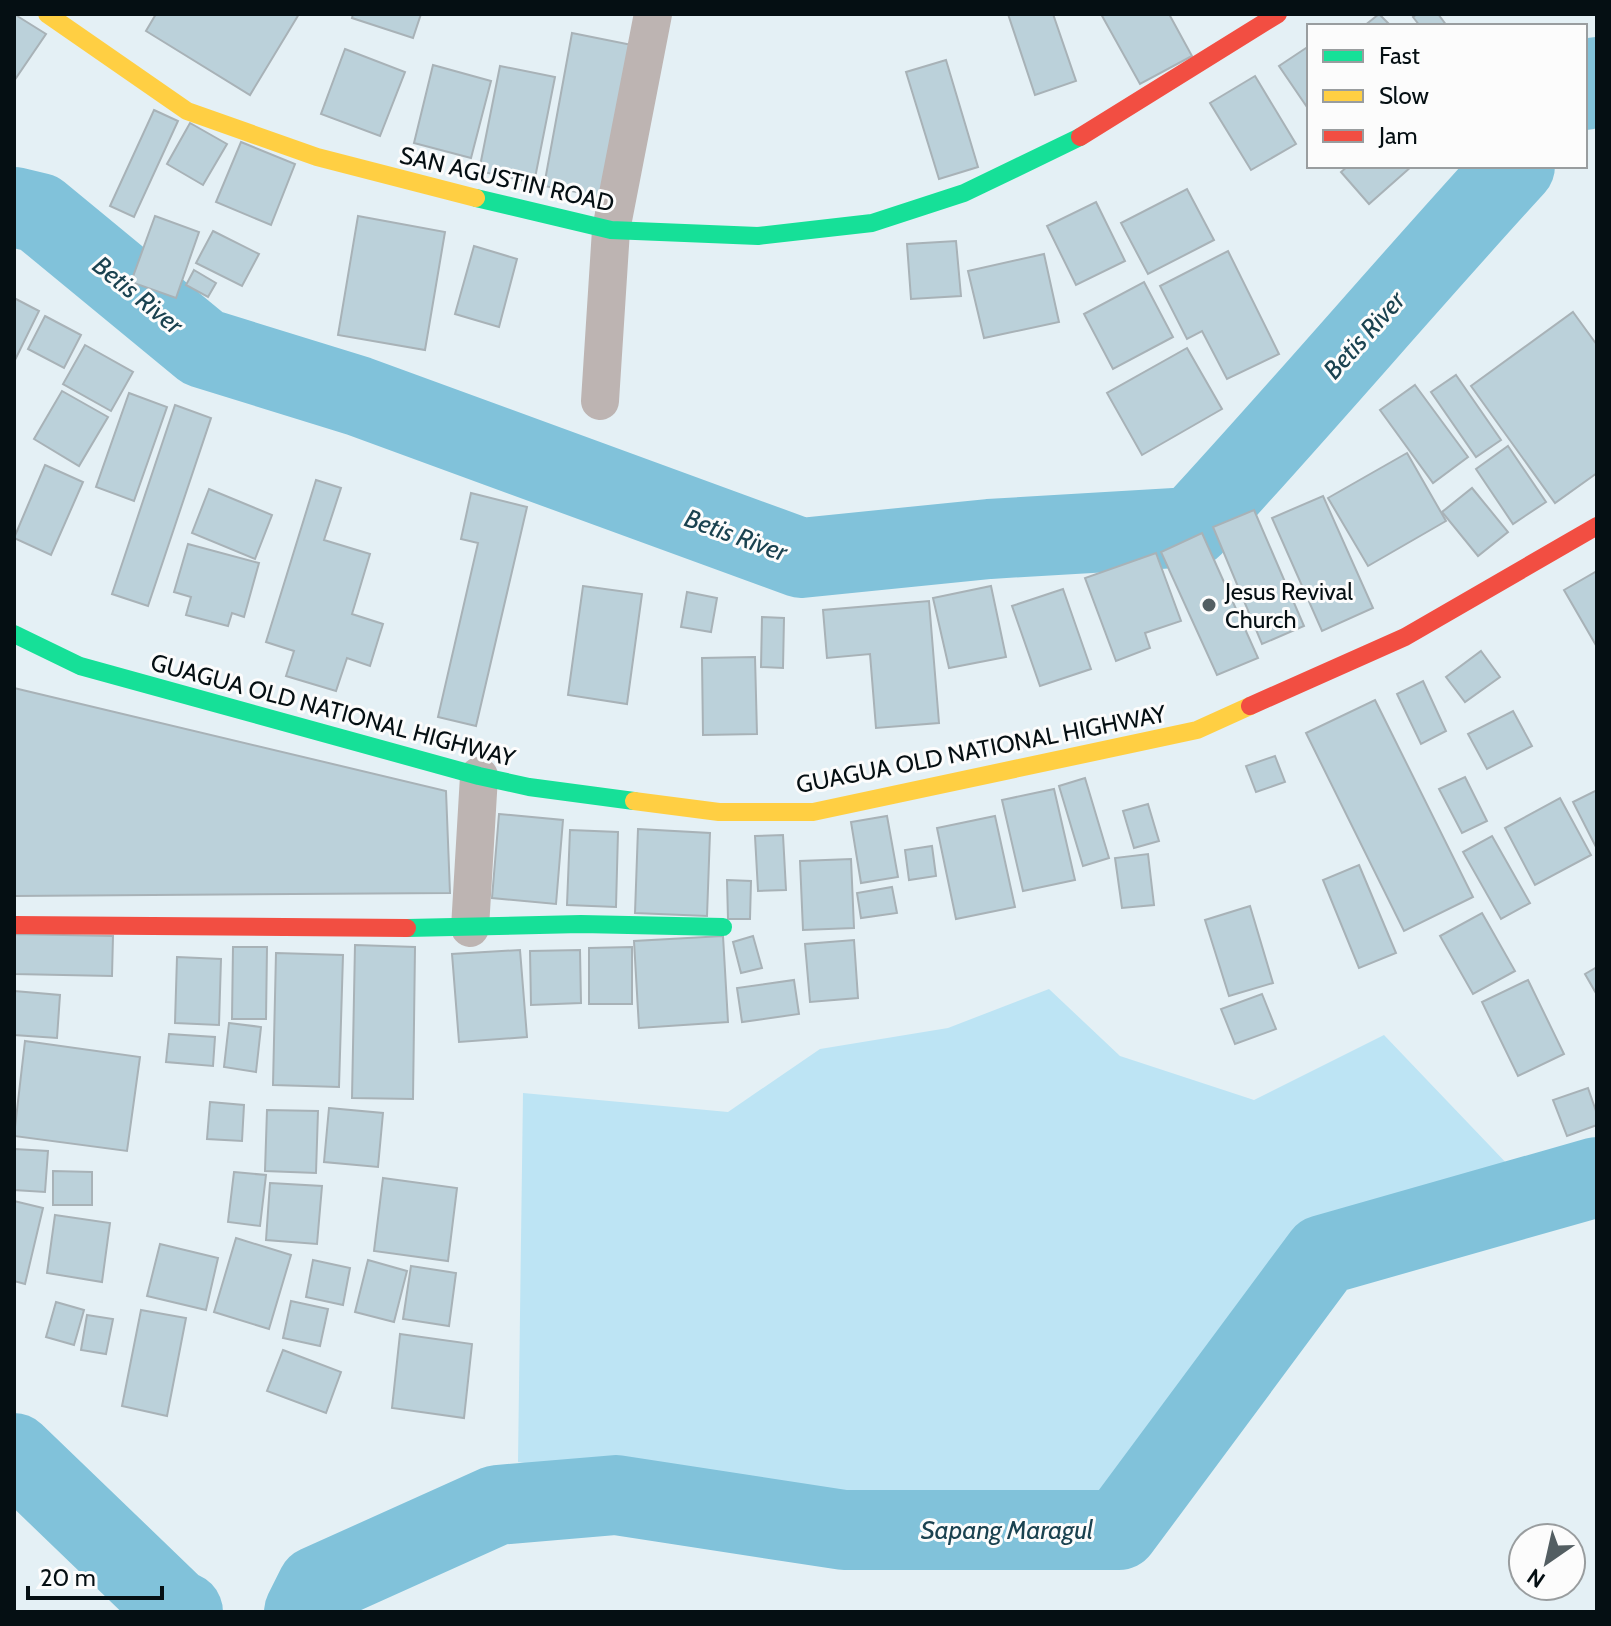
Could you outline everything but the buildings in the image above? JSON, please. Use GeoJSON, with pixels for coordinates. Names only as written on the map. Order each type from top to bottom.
{"type":"FeatureCollection","features":[{"type":"Feature","properties":{"kind":"street","name":"SAN AGUSTIN ROAD"},"geometry":{"type":"LineString","coordinates":[[47,14],[187,111],[317,157],[611,230],[758,236],[872,223],[964,193],[1089,132],[1278,14]]}},
{"type":"Feature","properties":{"kind":"street"},"geometry":{"type":"LineString","coordinates":[[600,401],[611,230],[653,14]]}},
{"type":"Feature","properties":{"kind":"street","name":"GUAGUA OLD NATIONAL HIGHWAY"},"geometry":{"type":"LineString","coordinates":[[14,634],[80,666],[479,776],[529,787],[719,812],[813,812],[1197,730],[1405,637],[1597,526]]}},
{"type":"Feature","properties":{"kind":"street"},"geometry":{"type":"LineString","coordinates":[[470,928],[479,776]]}},
{"type":"Feature","properties":{"kind":"street"},"geometry":{"type":"LineString","coordinates":[[14,925],[470,928],[581,924],[723,927]]}},
{"type":"Feature","properties":{"kind":"shaded area"},"geometry":{"type":"Polygon","coordinates":[[[1049,989],[1120,1056],[1254,1100],[1384,1035],[1512,1169],[1317,1249],[1110,1513],[848,1514],[518,1462],[523,1093],[728,1112],[820,1049],[948,1028],[1049,989]]]}},
{"type":"Feature","properties":{"kind":"waterway","name":"Betis River"},"geometry":{"type":"LineString","coordinates":[[1587,88],[1597,77]]}},
{"type":"Feature","properties":{"kind":"waterway","name":"Betis River"},"geometry":{"type":"LineString","coordinates":[[14,207],[39,213],[203,348],[358,396],[801,558],[989,539],[1192,527],[1513,168]]}},
{"type":"Feature","properties":{"kind":"waterway","name":"Sapang Maragul"},"geometry":{"type":"LineString","coordinates":[[304,1612],[317,1586],[497,1505],[616,1495],[844,1530],[1119,1530],[1323,1255],[1597,1177]]}},
{"type":"Feature","properties":{"kind":"waterway","name":"Sapang Maragul"},"geometry":{"type":"LineString","coordinates":[[14,1453],[176,1609],[183,1612]]}},
{"type":"Feature","properties":{"kind":"traffic: fast"},"geometry":{"type":"LineString","coordinates":[[476,198],[611,230],[758,236],[872,223],[964,193],[1080,137]]}},
{"type":"Feature","properties":{"kind":"traffic: fast"},"geometry":{"type":"LineString","coordinates":[[14,634],[80,666],[479,776],[529,787],[634,801]]}},
{"type":"Feature","properties":{"kind":"traffic: fast"},"geometry":{"type":"LineString","coordinates":[[407,928],[581,924],[723,927]]}},
{"type":"Feature","properties":{"kind":"traffic: slow"},"geometry":{"type":"LineString","coordinates":[[47,14],[187,111],[317,157],[476,198]]}},
{"type":"Feature","properties":{"kind":"traffic: slow"},"geometry":{"type":"LineString","coordinates":[[634,801],[719,812],[813,812],[1197,730],[1250,706]]}},
{"type":"Feature","properties":{"kind":"traffic: jam"},"geometry":{"type":"LineString","coordinates":[[1080,137],[1278,14]]}},
{"type":"Feature","properties":{"kind":"traffic: jam"},"geometry":{"type":"LineString","coordinates":[[1250,706],[1405,637],[1597,526]]}},
{"type":"Feature","properties":{"kind":"traffic: jam"},"geometry":{"type":"LineString","coordinates":[[14,925],[407,928]]}},
{"type":"Feature","properties":{"kind":"place","name":"Jesus Revival Church"},"geometry":{"type":"Point","coordinates":[1209,605]}}]}
